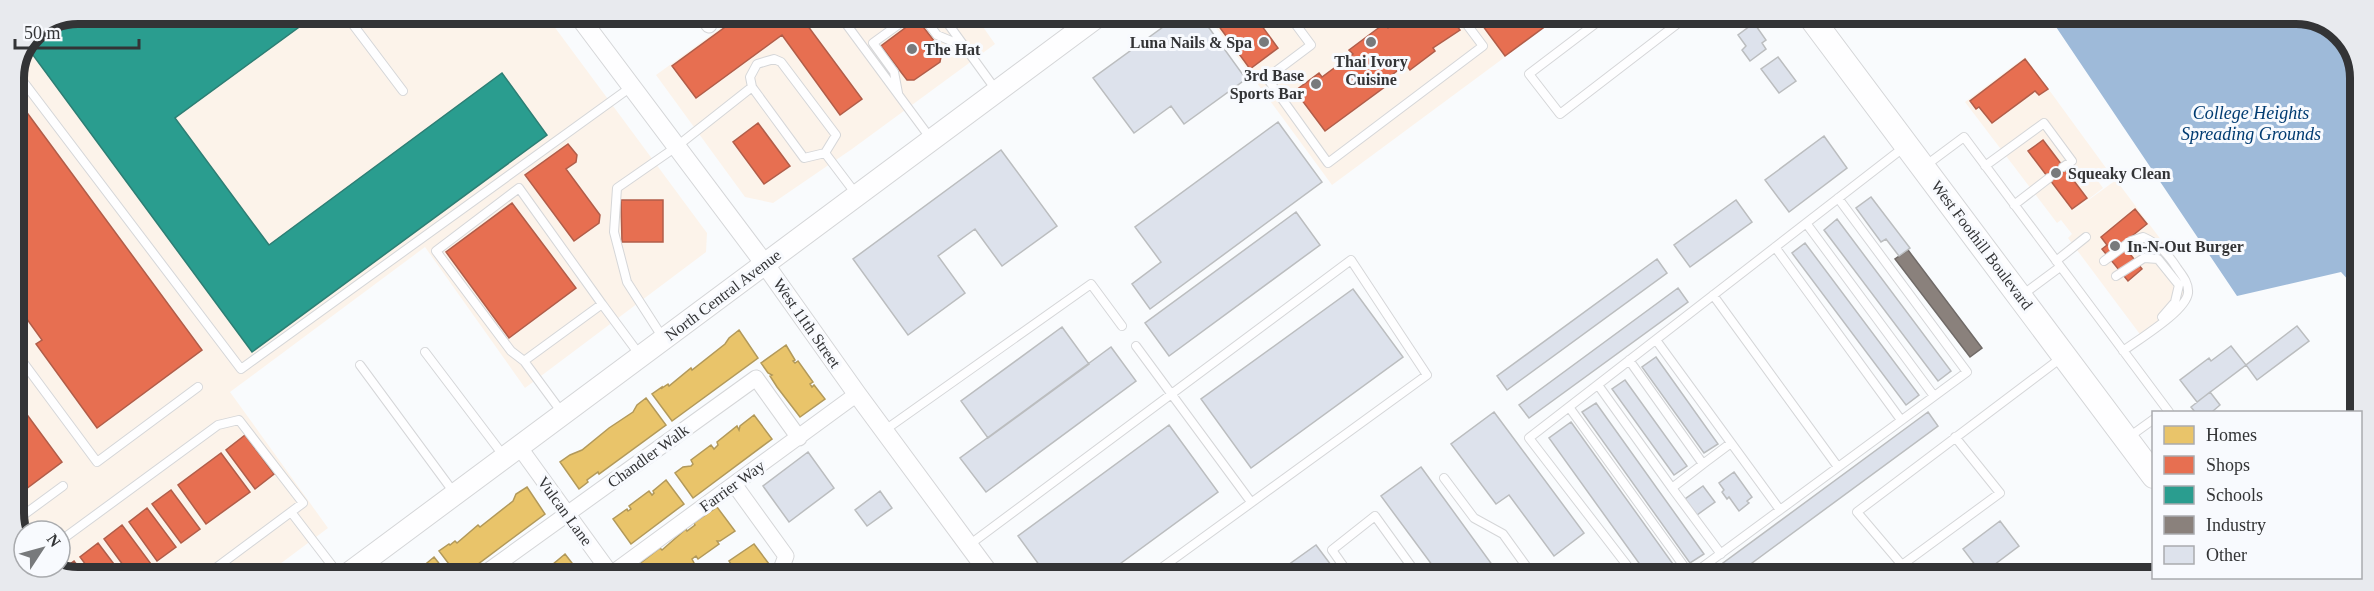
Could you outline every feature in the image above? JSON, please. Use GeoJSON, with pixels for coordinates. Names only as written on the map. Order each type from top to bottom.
{"type":"FeatureCollection","features":[{"type":"Feature","properties":{"kind":"main road","name":"North Central Avenue"},"geometry":{"type":"LineString","coordinates":[[355,567],[513,453],[764,263],[1087,24]]}},
{"type":"Feature","properties":{"kind":"main road","name":"West Foothill Boulevard"},"geometry":{"type":"LineString","coordinates":[[1820,24],[1923,168],[2152,473]]}},
{"type":"Feature","properties":{"kind":"street","name":"West 11th Street"},"geometry":{"type":"LineString","coordinates":[[584,24],[764,263],[985,567]]}},
{"type":"Feature","properties":{"kind":"street","name":"Chandler Walk"},"geometry":{"type":"LineString","coordinates":[[493,567],[756,378],[799,438]]}},
{"type":"Feature","properties":{"kind":"street","name":"Farrier Way"},"geometry":{"type":"LineString","coordinates":[[620,567],[857,394]]}},
{"type":"Feature","properties":{"kind":"street","name":"Vulcan Lane"},"geometry":{"type":"LineString","coordinates":[[513,453],[567,514],[603,567]]}},
{"type":"Feature","properties":{"kind":"street"},"geometry":{"type":"LineString","coordinates":[[734,484],[786,556],[782,567]]}},
{"type":"Feature","properties":{"kind":"lane"},"geometry":{"type":"LineString","coordinates":[[353,24],[403,91]]}},
{"type":"Feature","properties":{"kind":"lane"},"geometry":{"type":"LineString","coordinates":[[846,24],[931,140]]}},
{"type":"Feature","properties":{"kind":"lane"},"geometry":{"type":"LineString","coordinates":[[898,95],[894,72],[873,43],[899,24]]}},
{"type":"Feature","properties":{"kind":"lane"},"geometry":{"type":"LineString","coordinates":[[929,24],[937,35],[964,46]]}},
{"type":"Feature","properties":{"kind":"lane"},"geometry":{"type":"LineString","coordinates":[[948,24],[997,91]]}},
{"type":"Feature","properties":{"kind":"lane"},"geometry":{"type":"LineString","coordinates":[[1295,24],[1311,45],[1267,78],[1328,163],[1483,46],[1466,24]]}},
{"type":"Feature","properties":{"kind":"lane"},"geometry":{"type":"LineString","coordinates":[[1596,24],[1529,74],[1560,114],[1677,24]]}},
{"type":"Feature","properties":{"kind":"lane"},"geometry":{"type":"LineString","coordinates":[[774,58],[781,62],[836,135],[825,153],[804,158],[752,87],[750,77],[757,64],[774,58]]}},
{"type":"Feature","properties":{"kind":"lane"},"geometry":{"type":"LineString","coordinates":[[24,83],[241,369],[631,87]]}},
{"type":"Feature","properties":{"kind":"lane"},"geometry":{"type":"LineString","coordinates":[[664,339],[627,282],[614,232],[617,188],[676,147],[752,87]]}},
{"type":"Feature","properties":{"kind":"lane"},"geometry":{"type":"LineString","coordinates":[[1985,166],[2044,123],[2072,161],[2063,167]]}},
{"type":"Feature","properties":{"kind":"lane"},"geometry":{"type":"LineString","coordinates":[[1923,168],[1964,137],[2166,411]]}},
{"type":"Feature","properties":{"kind":"lane"},"geometry":{"type":"LineString","coordinates":[[1628,567],[1529,438],[1907,145]]}},
{"type":"Feature","properties":{"kind":"lane"},"geometry":{"type":"LineString","coordinates":[[825,153],[856,196]]}},
{"type":"Feature","properties":{"kind":"lane"},"geometry":{"type":"LineString","coordinates":[[2014,205],[2049,178]]}},
{"type":"Feature","properties":{"kind":"lane"},"geometry":{"type":"LineString","coordinates":[[564,415],[524,361],[511,351],[436,251],[519,188],[641,356]]}},
{"type":"Feature","properties":{"kind":"lane"},"geometry":{"type":"LineString","coordinates":[[1703,567],[1967,372],[1838,198]]}},
{"type":"Feature","properties":{"kind":"lane"},"geometry":{"type":"LineString","coordinates":[[1806,223],[1935,396]]}},
{"type":"Feature","properties":{"kind":"lane"},"geometry":{"type":"LineString","coordinates":[[2020,297],[2086,237]]}},
{"type":"Feature","properties":{"kind":"lane"},"geometry":{"type":"LineString","coordinates":[[2104,261],[2130,242],[2143,237],[2156,243],[2173,262],[2186,281],[2189,291],[2186,301],[2174,313],[2123,351]]}},
{"type":"Feature","properties":{"kind":"lane"},"geometry":{"type":"LineString","coordinates":[[1775,247],[1901,420]]}},
{"type":"Feature","properties":{"kind":"lane"},"geometry":{"type":"LineString","coordinates":[[2116,276],[2136,262],[2151,257],[2158,259],[2170,272],[2179,285],[2178,295],[2175,302],[2153,327]]}},
{"type":"Feature","properties":{"kind":"lane"},"geometry":{"type":"LineString","coordinates":[[969,545],[1351,260],[1427,375],[1163,567]]}},
{"type":"Feature","properties":{"kind":"lane"},"geometry":{"type":"LineString","coordinates":[[884,430],[1091,284],[1122,326]]}},
{"type":"Feature","properties":{"kind":"lane"},"geometry":{"type":"LineString","coordinates":[[1713,295],[1838,467]]}},
{"type":"Feature","properties":{"kind":"lane"},"geometry":{"type":"LineString","coordinates":[[524,361],[602,304]]}},
{"type":"Feature","properties":{"kind":"lane"},"geometry":{"type":"LineString","coordinates":[[1656,340],[1780,510]]}},
{"type":"Feature","properties":{"kind":"lane"},"geometry":{"type":"LineString","coordinates":[[1136,346],[1251,502]]}},
{"type":"Feature","properties":{"kind":"lane"},"geometry":{"type":"LineString","coordinates":[[425,352],[513,453]]}},
{"type":"Feature","properties":{"kind":"lane"},"geometry":{"type":"LineString","coordinates":[[1955,437],[2000,493],[1902,565],[1857,512],[1955,437],[2064,355]]}},
{"type":"Feature","properties":{"kind":"lane"},"geometry":{"type":"LineString","coordinates":[[1629,360],[1703,464]]}},
{"type":"Feature","properties":{"kind":"lane"},"geometry":{"type":"LineString","coordinates":[[24,363],[97,462],[198,387]]}},
{"type":"Feature","properties":{"kind":"lane"},"geometry":{"type":"LineString","coordinates":[[360,365],[456,495]]}},
{"type":"Feature","properties":{"kind":"lane"},"geometry":{"type":"LineString","coordinates":[[1598,385],[1721,554]]}},
{"type":"Feature","properties":{"kind":"lane"},"geometry":{"type":"LineString","coordinates":[[1569,407],[1683,567]]}},
{"type":"Feature","properties":{"kind":"lane"},"geometry":{"type":"LineString","coordinates":[[72,532],[218,425],[239,420],[303,502],[217,567]]}},
{"type":"Feature","properties":{"kind":"lane"},"geometry":{"type":"LineString","coordinates":[[2126,440],[2152,420]]}},
{"type":"Feature","properties":{"kind":"lane"},"geometry":{"type":"LineString","coordinates":[[1672,488],[1731,444]]}},
{"type":"Feature","properties":{"kind":"lane"},"geometry":{"type":"LineString","coordinates":[[1444,478],[1474,518],[1503,534],[1527,567]]}},
{"type":"Feature","properties":{"kind":"lane"},"geometry":{"type":"LineString","coordinates":[[24,515],[63,486]]}},
{"type":"Feature","properties":{"kind":"lane"},"geometry":{"type":"LineString","coordinates":[[291,512],[335,567]]}},
{"type":"Feature","properties":{"kind":"lane"},"geometry":{"type":"LineString","coordinates":[[1344,567],[1332,550],[1375,516],[1412,567]]}},
{"type":"Feature","properties":{"kind":"shaded area"},"geometry":{"type":"Polygon","coordinates":[[[78,24],[552,24],[707,233],[706,252],[525,388],[425,247],[230,392],[328,528],[276,567],[72,566],[72,519],[24,519],[24,516],[24,78],[28,58],[33,48],[48,33],[68,25],[78,24]]]}},
{"type":"Feature","properties":{"kind":"shaded area"},"geometry":{"type":"Polygon","coordinates":[[[726,24],[981,24],[995,44],[852,149],[773,203],[745,197],[656,75],[726,24]]]}},
{"type":"Feature","properties":{"kind":"shaded area"},"geometry":{"type":"Polygon","coordinates":[[[1213,24],[1549,24],[1332,185],[1213,24]]]}},
{"type":"Feature","properties":{"kind":"shaded area"},"geometry":{"type":"Polygon","coordinates":[[[2025,57],[2106,168],[2095,177],[2103,188],[2068,215],[2116,180],[2189,277],[2191,297],[2180,314],[2145,341],[2068,238],[2072,234],[2061,220],[2057,223],[1965,102],[2025,57]]]}},
{"type":"Feature","properties":{"kind":"water","name":"College Heights Spreading Grounds"},"geometry":{"type":"Polygon","coordinates":[[[2054,24],[2296,24],[2323,31],[2337,42],[2346,58],[2350,75],[2350,282],[2341,272],[2237,296],[2054,24]]]}},
{"type":"Feature","properties":{"kind":"building: Homes"},"geometry":{"type":"Polygon","coordinates":[[[739,330],[758,358],[672,421],[652,394],[668,384],[669,386],[691,368],[692,370],[739,330]]]}},
{"type":"Feature","properties":{"kind":"building: Homes"},"geometry":{"type":"Polygon","coordinates":[[[786,345],[795,360],[793,361],[795,363],[798,361],[813,382],[810,384],[812,387],[814,385],[825,399],[800,417],[777,387],[770,376],[772,375],[761,363],[786,345]]]}},
{"type":"Feature","properties":{"kind":"building: Homes"},"geometry":{"type":"Polygon","coordinates":[[[646,398],[666,425],[599,474],[598,472],[587,480],[588,482],[579,489],[560,462],[582,450],[633,412],[637,405],[646,398]]]}},
{"type":"Feature","properties":{"kind":"building: Homes"},"geometry":{"type":"Polygon","coordinates":[[[754,415],[772,439],[693,498],[675,473],[683,467],[691,466],[693,464],[691,460],[711,445],[714,449],[718,445],[717,442],[737,426],[739,430],[740,426],[754,415]]]}},
{"type":"Feature","properties":{"kind":"building: Homes"},"geometry":{"type":"Polygon","coordinates":[[[666,480],[684,504],[631,544],[613,519],[627,509],[628,511],[631,509],[629,506],[649,491],[652,495],[653,491],[666,480]]]}},
{"type":"Feature","properties":{"kind":"building: Homes"},"geometry":{"type":"Polygon","coordinates":[[[527,487],[545,514],[474,567],[451,567],[439,551],[455,541],[457,543],[478,525],[480,527],[513,501],[516,494],[527,487]]]}},
{"type":"Feature","properties":{"kind":"building: Homes"},"geometry":{"type":"Polygon","coordinates":[[[717,507],[735,531],[717,541],[719,544],[698,559],[696,556],[692,559],[694,563],[689,567],[639,567],[638,565],[660,548],[662,550],[686,529],[687,531],[695,525],[694,523],[717,507]]]}},
{"type":"Feature","properties":{"kind":"building: Homes"},"geometry":{"type":"Polygon","coordinates":[[[754,544],[771,567],[727,567],[731,564],[729,561],[754,544]]]}},
{"type":"Feature","properties":{"kind":"building: Homes"},"geometry":{"type":"Polygon","coordinates":[[[565,554],[575,567],[553,567],[552,565],[565,554]]]}},
{"type":"Feature","properties":{"kind":"building: Homes"},"geometry":{"type":"Polygon","coordinates":[[[434,557],[442,567],[422,567],[434,557]]]}},
{"type":"Feature","properties":{"kind":"building: Shops"},"geometry":{"type":"Polygon","coordinates":[[[729,24],[806,24],[862,99],[840,115],[782,35],[696,98],[672,66],[729,24]]]}},
{"type":"Feature","properties":{"kind":"building: Shops","name":"The Hat"},"geometry":{"type":"Polygon","coordinates":[[[910,24],[921,24],[942,51],[940,62],[914,80],[907,80],[881,46],[910,24]]]}},
{"type":"Feature","properties":{"kind":"building: Shops"},"geometry":{"type":"Polygon","coordinates":[[[1217,24],[1260,24],[1278,48],[1250,69],[1217,24]]]}},
{"type":"Feature","properties":{"kind":"building: Shops"},"geometry":{"type":"Polygon","coordinates":[[[1384,24],[1388,28],[1394,24],[1456,24],[1460,30],[1433,48],[1435,51],[1410,70],[1406,64],[1383,82],[1386,86],[1325,131],[1295,91],[1319,73],[1322,77],[1353,54],[1349,50],[1384,24]]]}},
{"type":"Feature","properties":{"kind":"building: Shops"},"geometry":{"type":"Polygon","coordinates":[[[1481,24],[1548,24],[1505,56],[1481,24]]]}},
{"type":"Feature","properties":{"kind":"building: Shops"},"geometry":{"type":"Polygon","coordinates":[[[2025,59],[2048,89],[2039,95],[2035,91],[1992,123],[1979,107],[1976,109],[1970,101],[2025,59]]]}},
{"type":"Feature","properties":{"kind":"building: Shops"},"geometry":{"type":"Polygon","coordinates":[[[24,109],[202,350],[97,428],[36,344],[42,340],[24,315],[24,109]]]}},
{"type":"Feature","properties":{"kind":"building: Shops"},"geometry":{"type":"Polygon","coordinates":[[[758,123],[790,166],[764,184],[733,142],[758,123]]]}},
{"type":"Feature","properties":{"kind":"building: Shops","name":"Squeaky Clean"},"geometry":{"type":"Polygon","coordinates":[[[2043,140],[2087,198],[2072,209],[2028,151],[2043,140]]]}},
{"type":"Feature","properties":{"kind":"building: Shops"},"geometry":{"type":"Polygon","coordinates":[[[568,144],[577,155],[576,162],[566,169],[600,215],[599,223],[574,241],[525,175],[568,144]]]}},
{"type":"Feature","properties":{"kind":"building: Shops"},"geometry":{"type":"Polygon","coordinates":[[[621,200],[663,200],[663,242],[622,242],[621,200]]]}},
{"type":"Feature","properties":{"kind":"building: Shops"},"geometry":{"type":"Polygon","coordinates":[[[512,203],[576,288],[509,338],[446,252],[512,203]]]}},
{"type":"Feature","properties":{"kind":"building: Shops","name":"In-N-Out Burger"},"geometry":{"type":"Polygon","coordinates":[[[2135,209],[2147,224],[2122,244],[2142,269],[2128,281],[2102,249],[2107,245],[2101,237],[2135,209]]]}},
{"type":"Feature","properties":{"kind":"building: Shops"},"geometry":{"type":"Polygon","coordinates":[[[24,411],[62,462],[24,490],[24,411]]]}},
{"type":"Feature","properties":{"kind":"building: Shops"},"geometry":{"type":"Polygon","coordinates":[[[245,435],[274,474],[255,489],[226,450],[245,435]]]}},
{"type":"Feature","properties":{"kind":"building: Shops"},"geometry":{"type":"Polygon","coordinates":[[[221,453],[250,492],[206,524],[178,485],[221,453]]]}},
{"type":"Feature","properties":{"kind":"building: Shops"},"geometry":{"type":"Polygon","coordinates":[[[171,490],[200,529],[181,543],[152,504],[171,490]]]}},
{"type":"Feature","properties":{"kind":"building: Shops"},"geometry":{"type":"Polygon","coordinates":[[[147,508],[176,547],[157,561],[129,522],[147,508]]]}},
{"type":"Feature","properties":{"kind":"building: Shops"},"geometry":{"type":"Polygon","coordinates":[[[122,525],[151,564],[147,567],[124,567],[104,539],[122,525]]]}},
{"type":"Feature","properties":{"kind":"building: Shops"},"geometry":{"type":"Polygon","coordinates":[[[98,543],[116,567],[87,567],[80,557],[98,543]]]}},
{"type":"Feature","properties":{"kind":"building: Schools"},"geometry":{"type":"Polygon","coordinates":[[[78,24],[303,24],[175,118],[269,245],[502,73],[547,135],[252,352],[31,52],[48,33],[68,25],[78,24]]]}},
{"type":"Feature","properties":{"kind":"building: Industry"},"geometry":{"type":"Polygon","coordinates":[[[1908,250],[1982,348],[1970,357],[1895,259],[1908,250]]]}},
{"type":"Feature","properties":{"kind":"building: Other"},"geometry":{"type":"Polygon","coordinates":[[[1167,24],[1206,24],[1246,79],[1184,124],[1171,106],[1134,133],[1093,78],[1167,24]]]}},
{"type":"Feature","properties":{"kind":"building: Other"},"geometry":{"type":"Polygon","coordinates":[[[1755,24],[1766,40],[1762,43],[1766,49],[1750,61],[1742,50],[1746,46],[1738,35],[1755,24]]]}},
{"type":"Feature","properties":{"kind":"building: Other"},"geometry":{"type":"Polygon","coordinates":[[[1778,57],[1796,81],[1779,93],[1761,69],[1778,57]]]}},
{"type":"Feature","properties":{"kind":"building: Other"},"geometry":{"type":"Polygon","coordinates":[[[1278,122],[1322,182],[1150,309],[1132,284],[1161,262],[1135,227],[1278,122]]]}},
{"type":"Feature","properties":{"kind":"building: Other"},"geometry":{"type":"Polygon","coordinates":[[[1824,136],[1847,168],[1789,212],[1765,180],[1824,136]]]}},
{"type":"Feature","properties":{"kind":"building: Other"},"geometry":{"type":"Polygon","coordinates":[[[1001,150],[1057,226],[1002,266],[975,229],[938,256],[965,293],[908,335],[853,259],[1001,150]]]}},
{"type":"Feature","properties":{"kind":"building: Other"},"geometry":{"type":"Polygon","coordinates":[[[1871,197],[1910,248],[1899,256],[1886,239],[1881,242],[1856,208],[1871,197]]]}},
{"type":"Feature","properties":{"kind":"building: Other"},"geometry":{"type":"Polygon","coordinates":[[[1736,200],[1752,222],[1690,267],[1674,245],[1736,200]]]}},
{"type":"Feature","properties":{"kind":"building: Other"},"geometry":{"type":"Polygon","coordinates":[[[1296,212],[1320,245],[1169,356],[1145,323],[1296,212]]]}},
{"type":"Feature","properties":{"kind":"building: Other"},"geometry":{"type":"Polygon","coordinates":[[[1837,219],[1951,371],[1938,381],[1824,230],[1837,219]]]}},
{"type":"Feature","properties":{"kind":"building: Other"},"geometry":{"type":"Polygon","coordinates":[[[1805,243],[1919,395],[1906,405],[1792,253],[1805,243]]]}},
{"type":"Feature","properties":{"kind":"building: Other"},"geometry":{"type":"Polygon","coordinates":[[[1657,259],[1667,273],[1507,390],[1497,376],[1657,259]]]}},
{"type":"Feature","properties":{"kind":"building: Other"},"geometry":{"type":"Polygon","coordinates":[[[1678,288],[1688,302],[1529,418],[1519,405],[1678,288]]]}},
{"type":"Feature","properties":{"kind":"building: Other"},"geometry":{"type":"Polygon","coordinates":[[[1353,289],[1403,357],[1251,468],[1201,399],[1353,289]]]}},
{"type":"Feature","properties":{"kind":"building: Other"},"geometry":{"type":"Polygon","coordinates":[[[2297,326],[2309,341],[2257,380],[2246,365],[2297,326]]]}},
{"type":"Feature","properties":{"kind":"building: Other"},"geometry":{"type":"Polygon","coordinates":[[[1062,327],[1089,364],[988,438],[961,401],[1062,327]]]}},
{"type":"Feature","properties":{"kind":"building: Other"},"geometry":{"type":"Polygon","coordinates":[[[2231,346],[2246,365],[2197,402],[2180,380],[2209,358],[2211,361],[2231,346]]]}},
{"type":"Feature","properties":{"kind":"building: Other"},"geometry":{"type":"Polygon","coordinates":[[[1111,347],[1136,381],[986,492],[960,458],[1111,347]]]}},
{"type":"Feature","properties":{"kind":"building: Other"},"geometry":{"type":"Polygon","coordinates":[[[1656,357],[1718,444],[1704,453],[1642,367],[1656,357]]]}},
{"type":"Feature","properties":{"kind":"building: Other"},"geometry":{"type":"Polygon","coordinates":[[[1625,380],[1687,466],[1674,475],[1612,389],[1625,380]]]}},
{"type":"Feature","properties":{"kind":"building: Other"},"geometry":{"type":"Polygon","coordinates":[[[2210,392],[2220,405],[2213,411],[2194,411],[2191,407],[2210,392]]]}},
{"type":"Feature","properties":{"kind":"building: Other"},"geometry":{"type":"Polygon","coordinates":[[[1596,403],[1704,554],[1690,563],[1582,412],[1596,403]]]}},
{"type":"Feature","properties":{"kind":"building: Other"},"geometry":{"type":"Polygon","coordinates":[[[1494,412],[1584,533],[1554,556],[1509,495],[1496,504],[1451,444],[1494,412]]]}},
{"type":"Feature","properties":{"kind":"building: Other"},"geometry":{"type":"Polygon","coordinates":[[[1928,412],[1938,426],[1747,567],[1718,567],[1928,412]]]}},
{"type":"Feature","properties":{"kind":"building: Other"},"geometry":{"type":"Polygon","coordinates":[[[1571,422],[1675,567],[1642,567],[1549,438],[1571,422]]]}},
{"type":"Feature","properties":{"kind":"building: Other"},"geometry":{"type":"Polygon","coordinates":[[[1169,425],[1218,492],[1116,567],[1041,567],[1018,536],[1169,425]]]}},
{"type":"Feature","properties":{"kind":"building: Other"},"geometry":{"type":"Polygon","coordinates":[[[808,452],[834,488],[789,522],[763,486],[808,452]]]}},
{"type":"Feature","properties":{"kind":"building: Other"},"geometry":{"type":"Polygon","coordinates":[[[1421,467],[1494,567],[1434,567],[1381,496],[1421,467]]]}},
{"type":"Feature","properties":{"kind":"building: Other"},"geometry":{"type":"Polygon","coordinates":[[[1734,472],[1752,497],[1747,501],[1749,503],[1739,511],[1729,497],[1727,499],[1722,492],[1724,490],[1719,483],[1734,472]]]}},
{"type":"Feature","properties":{"kind":"building: Other"},"geometry":{"type":"Polygon","coordinates":[[[1703,486],[1715,502],[1697,515],[1685,499],[1703,486]]]}},
{"type":"Feature","properties":{"kind":"building: Other"},"geometry":{"type":"Polygon","coordinates":[[[880,491],[892,508],[867,526],[855,510],[880,491]]]}},
{"type":"Feature","properties":{"kind":"building: Other"},"geometry":{"type":"Polygon","coordinates":[[[2000,521],[2019,546],[1991,567],[1977,567],[1963,549],[2000,521]]]}},
{"type":"Feature","properties":{"kind":"building: Other"},"geometry":{"type":"Polygon","coordinates":[[[1316,545],[1332,567],[1285,567],[1316,545]]]}},
{"type":"Feature","properties":{"kind":"place","name":"Luna Nails & Spa"},"geometry":{"type":"Point","coordinates":[1264,42]}},
{"type":"Feature","properties":{"kind":"place","name":"Thai Ivory Cuisine"},"geometry":{"type":"Point","coordinates":[1371,42]}},
{"type":"Feature","properties":{"kind":"place","name":"The Hat"},"geometry":{"type":"Point","coordinates":[912,49]}},
{"type":"Feature","properties":{"kind":"place","name":"3rd Base Sports Bar"},"geometry":{"type":"Point","coordinates":[1316,84]}},
{"type":"Feature","properties":{"kind":"place","name":"Squeaky Clean"},"geometry":{"type":"Point","coordinates":[2056,173]}},
{"type":"Feature","properties":{"kind":"place","name":"In-N-Out Burger"},"geometry":{"type":"Point","coordinates":[2115,246]}}]}
